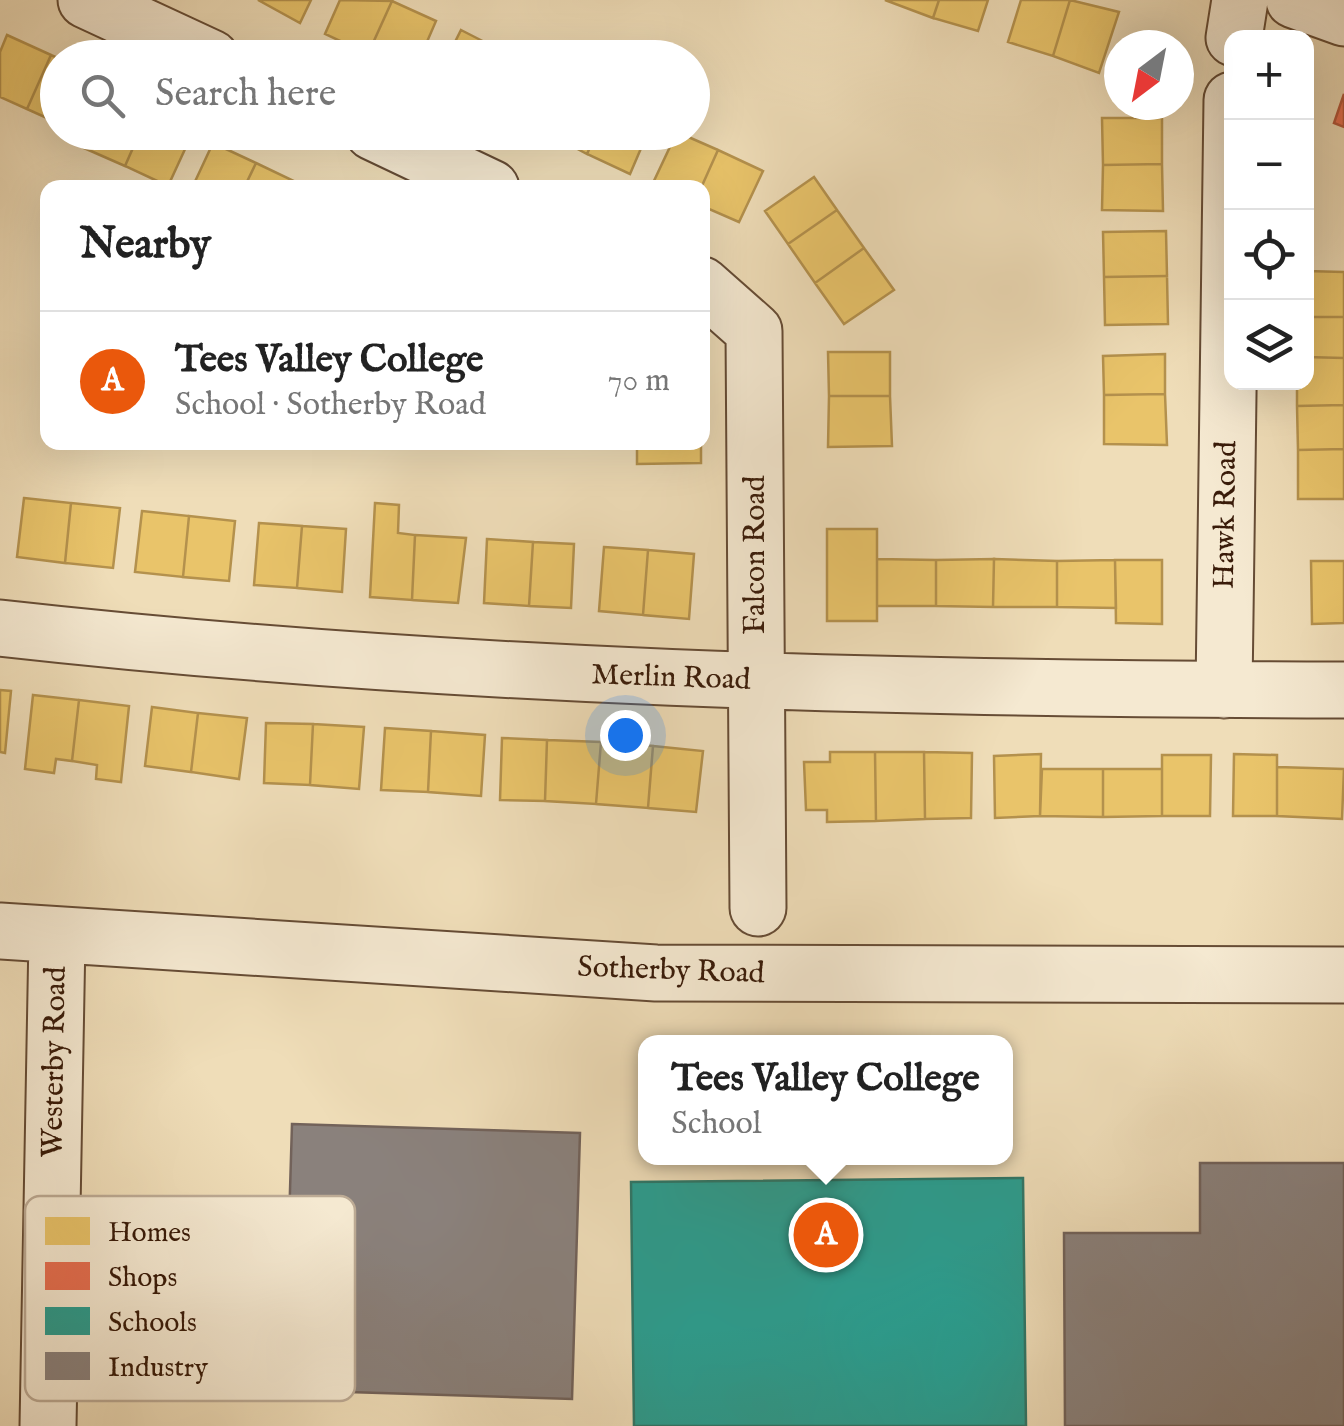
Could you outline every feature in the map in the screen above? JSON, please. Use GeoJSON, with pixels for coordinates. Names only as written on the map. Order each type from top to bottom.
{"type":"FeatureCollection","features":[{"type":"Feature","properties":{"kind":"street"},"geometry":{"type":"LineString","coordinates":[[86,0],[172,40]]}},
{"type":"Feature","properties":{"kind":"street"},"geometry":{"type":"LineString","coordinates":[[1235,30],[1240,0]]}},
{"type":"Feature","properties":{"kind":"street"},"geometry":{"type":"LineString","coordinates":[[1294,0],[1344,18]]}},
{"type":"Feature","properties":{"kind":"street","name":"Hawk Road"},"geometry":{"type":"LineString","coordinates":[[1224,690],[1232,120]]}},
{"type":"Feature","properties":{"kind":"street"},"geometry":{"type":"LineString","coordinates":[[411,150],[475,180]]}},
{"type":"Feature","properties":{"kind":"street","name":"Falcon Road"},"geometry":{"type":"LineString","coordinates":[[710,292],[754,331],[758,908]]}},
{"type":"Feature","properties":{"kind":"street","name":"Merlin Road"},"geometry":{"type":"LineString","coordinates":[[0,628],[464,670],[757,682],[1344,690]]}},
{"type":"Feature","properties":{"kind":"street","name":"Sotherby Road"},"geometry":{"type":"LineString","coordinates":[[0,931],[672,973],[1344,975]]}},
{"type":"Feature","properties":{"kind":"street","name":"Westerby Road"},"geometry":{"type":"LineString","coordinates":[[52,1196],[57,937]]}},
{"type":"Feature","properties":{"kind":"street","name":"Westerby Road"},"geometry":{"type":"LineString","coordinates":[[48,1401],[48,1426]]}},
{"type":"Feature","properties":{"kind":"building: Homes"},"geometry":{"type":"Polygon","coordinates":[[[258,0],[311,0],[300,23],[258,0]]]}},
{"type":"Feature","properties":{"kind":"building: Homes"},"geometry":{"type":"Polygon","coordinates":[[[340,0],[392,1],[374,40],[338,40],[325,34],[340,0]]]}},
{"type":"Feature","properties":{"kind":"building: Homes"},"geometry":{"type":"Polygon","coordinates":[[[885,0],[939,0],[933,18],[885,0]]]}},
{"type":"Feature","properties":{"kind":"building: Homes"},"geometry":{"type":"Polygon","coordinates":[[[939,0],[988,0],[978,31],[933,18],[939,0]]]}},
{"type":"Feature","properties":{"kind":"building: Homes"},"geometry":{"type":"Polygon","coordinates":[[[1021,0],[1070,0],[1053,56],[1008,42],[1021,0]]]}},
{"type":"Feature","properties":{"kind":"building: Homes"},"geometry":{"type":"Polygon","coordinates":[[[1070,0],[1119,12],[1113,30],[1104,30],[1104,58],[1099,73],[1053,56],[1070,0]]]}},
{"type":"Feature","properties":{"kind":"building: Homes"},"geometry":{"type":"Polygon","coordinates":[[[392,1],[436,21],[428,40],[374,40],[392,1]]]}},
{"type":"Feature","properties":{"kind":"building: Homes"},"geometry":{"type":"Polygon","coordinates":[[[461,30],[481,40],[456,40],[461,30]]]}},
{"type":"Feature","properties":{"kind":"building: Homes"},"geometry":{"type":"Polygon","coordinates":[[[7,35],[40,50],[40,80],[27,109],[0,97],[0,52],[7,35]]]}},
{"type":"Feature","properties":{"kind":"building: Homes"},"geometry":{"type":"Polygon","coordinates":[[[40,80],[40,115],[27,109],[40,80]]]}},
{"type":"Feature","properties":{"kind":"building: Homes"},"geometry":{"type":"Polygon","coordinates":[[[1102,118],[1162,120],[1162,164],[1103,165],[1102,118]]]}},
{"type":"Feature","properties":{"kind":"building: Homes"},"geometry":{"type":"Polygon","coordinates":[[[710,146],[718,150],[705,180],[654,180],[669,150],[710,150],[710,146]]]}},
{"type":"Feature","properties":{"kind":"building: Homes"},"geometry":{"type":"Polygon","coordinates":[[[89,150],[132,150],[125,166],[89,150]]]}},
{"type":"Feature","properties":{"kind":"building: Homes"},"geometry":{"type":"Polygon","coordinates":[[[132,150],[185,150],[171,180],[155,180],[125,166],[132,150]]]}},
{"type":"Feature","properties":{"kind":"building: Homes"},"geometry":{"type":"Polygon","coordinates":[[[210,150],[228,150],[256,163],[248,180],[196,180],[210,150]]]}},
{"type":"Feature","properties":{"kind":"building: Homes"},"geometry":{"type":"Polygon","coordinates":[[[589,150],[640,150],[630,174],[587,154],[589,150]]]}},
{"type":"Feature","properties":{"kind":"building: Homes"},"geometry":{"type":"Polygon","coordinates":[[[718,150],[763,171],[739,222],[710,209],[710,180],[705,180],[718,150]]]}},
{"type":"Feature","properties":{"kind":"building: Homes"},"geometry":{"type":"Polygon","coordinates":[[[256,163],[292,180],[248,180],[256,163]]]}},
{"type":"Feature","properties":{"kind":"building: Homes"},"geometry":{"type":"Polygon","coordinates":[[[1162,164],[1163,211],[1102,210],[1103,165],[1162,164]]]}},
{"type":"Feature","properties":{"kind":"building: Homes"},"geometry":{"type":"Polygon","coordinates":[[[814,177],[837,210],[788,244],[765,211],[814,177]]]}},
{"type":"Feature","properties":{"kind":"building: Homes"},"geometry":{"type":"Polygon","coordinates":[[[837,210],[864,248],[815,283],[788,244],[837,210]]]}},
{"type":"Feature","properties":{"kind":"building: Homes"},"geometry":{"type":"Polygon","coordinates":[[[1166,231],[1167,276],[1104,277],[1103,232],[1166,231]]]}},
{"type":"Feature","properties":{"kind":"building: Homes"},"geometry":{"type":"Polygon","coordinates":[[[864,248],[894,290],[844,324],[815,283],[864,248]]]}},
{"type":"Feature","properties":{"kind":"building: Homes"},"geometry":{"type":"Polygon","coordinates":[[[1314,271],[1344,272],[1344,317],[1314,317],[1314,271]]]}},
{"type":"Feature","properties":{"kind":"building: Homes"},"geometry":{"type":"Polygon","coordinates":[[[1167,276],[1168,324],[1105,325],[1104,277],[1167,276]]]}},
{"type":"Feature","properties":{"kind":"building: Homes"},"geometry":{"type":"Polygon","coordinates":[[[1314,317],[1344,317],[1344,358],[1314,357],[1314,317]]]}},
{"type":"Feature","properties":{"kind":"building: Homes"},"geometry":{"type":"Polygon","coordinates":[[[828,352],[890,352],[890,396],[829,396],[828,352]]]}},
{"type":"Feature","properties":{"kind":"building: Homes"},"geometry":{"type":"Polygon","coordinates":[[[1165,354],[1165,394],[1104,395],[1103,356],[1165,354]]]}},
{"type":"Feature","properties":{"kind":"building: Homes"},"geometry":{"type":"Polygon","coordinates":[[[1314,357],[1344,358],[1344,405],[1297,406],[1297,390],[1314,390],[1314,357]]]}},
{"type":"Feature","properties":{"kind":"building: Homes"},"geometry":{"type":"Polygon","coordinates":[[[1165,394],[1167,445],[1104,444],[1104,395],[1165,394]]]}},
{"type":"Feature","properties":{"kind":"building: Homes"},"geometry":{"type":"Polygon","coordinates":[[[829,396],[890,396],[892,446],[828,447],[829,396]]]}},
{"type":"Feature","properties":{"kind":"building: Homes"},"geometry":{"type":"Polygon","coordinates":[[[1344,405],[1344,449],[1298,450],[1297,406],[1344,405]]]}},
{"type":"Feature","properties":{"kind":"building: Homes"},"geometry":{"type":"Polygon","coordinates":[[[1344,449],[1344,499],[1298,499],[1298,450],[1344,449]]]}},
{"type":"Feature","properties":{"kind":"building: Homes"},"geometry":{"type":"Polygon","coordinates":[[[637,450],[701,450],[701,463],[637,464],[637,450]]]}},
{"type":"Feature","properties":{"kind":"building: Homes"},"geometry":{"type":"Polygon","coordinates":[[[24,498],[71,503],[65,563],[17,557],[24,498]]]}},
{"type":"Feature","properties":{"kind":"building: Homes"},"geometry":{"type":"Polygon","coordinates":[[[71,503],[120,508],[113,568],[65,563],[71,503]]]}},
{"type":"Feature","properties":{"kind":"building: Homes"},"geometry":{"type":"Polygon","coordinates":[[[375,503],[399,505],[398,533],[415,535],[412,600],[370,597],[375,503]]]}},
{"type":"Feature","properties":{"kind":"building: Homes"},"geometry":{"type":"Polygon","coordinates":[[[142,511],[189,516],[183,577],[135,572],[142,511]]]}},
{"type":"Feature","properties":{"kind":"building: Homes"},"geometry":{"type":"Polygon","coordinates":[[[189,516],[235,521],[229,581],[183,577],[189,516]]]}},
{"type":"Feature","properties":{"kind":"building: Homes"},"geometry":{"type":"Polygon","coordinates":[[[259,523],[302,526],[297,588],[254,585],[259,523]]]}},
{"type":"Feature","properties":{"kind":"building: Homes"},"geometry":{"type":"Polygon","coordinates":[[[302,526],[346,529],[342,592],[297,588],[302,526]]]}},
{"type":"Feature","properties":{"kind":"building: Homes"},"geometry":{"type":"Polygon","coordinates":[[[827,529],[877,529],[877,621],[827,621],[827,529]]]}},
{"type":"Feature","properties":{"kind":"building: Homes"},"geometry":{"type":"Polygon","coordinates":[[[415,535],[466,538],[458,603],[412,600],[415,535]]]}},
{"type":"Feature","properties":{"kind":"building: Homes"},"geometry":{"type":"Polygon","coordinates":[[[487,539],[533,542],[529,606],[484,603],[487,539]]]}},
{"type":"Feature","properties":{"kind":"building: Homes"},"geometry":{"type":"Polygon","coordinates":[[[533,542],[574,544],[571,608],[529,606],[533,542]]]}},
{"type":"Feature","properties":{"kind":"building: Homes"},"geometry":{"type":"Polygon","coordinates":[[[604,547],[648,550],[643,615],[599,611],[604,547]]]}},
{"type":"Feature","properties":{"kind":"building: Homes"},"geometry":{"type":"Polygon","coordinates":[[[648,550],[694,554],[689,619],[643,615],[648,550]]]}},
{"type":"Feature","properties":{"kind":"building: Homes"},"geometry":{"type":"Polygon","coordinates":[[[877,559],[936,560],[936,606],[877,606],[877,559]]]}},
{"type":"Feature","properties":{"kind":"building: Homes"},"geometry":{"type":"Polygon","coordinates":[[[994,559],[1057,561],[1057,607],[993,607],[994,559]]]}},
{"type":"Feature","properties":{"kind":"building: Homes"},"geometry":{"type":"Polygon","coordinates":[[[994,559],[993,607],[936,606],[936,560],[994,559]]]}},
{"type":"Feature","properties":{"kind":"building: Homes"},"geometry":{"type":"Polygon","coordinates":[[[1115,560],[1162,560],[1162,624],[1116,623],[1115,560]]]}},
{"type":"Feature","properties":{"kind":"building: Homes"},"geometry":{"type":"Polygon","coordinates":[[[1115,560],[1116,608],[1057,607],[1057,561],[1115,560]]]}},
{"type":"Feature","properties":{"kind":"building: Homes"},"geometry":{"type":"Polygon","coordinates":[[[1311,561],[1344,561],[1344,623],[1312,624],[1311,561]]]}},
{"type":"Feature","properties":{"kind":"building: Homes"},"geometry":{"type":"Polygon","coordinates":[[[0,690],[11,691],[5,753],[0,752],[0,690]]]}},
{"type":"Feature","properties":{"kind":"building: Homes"},"geometry":{"type":"Polygon","coordinates":[[[33,695],[79,700],[72,761],[56,759],[54,773],[25,769],[33,695]]]}},
{"type":"Feature","properties":{"kind":"building: Homes"},"geometry":{"type":"Polygon","coordinates":[[[79,700],[129,706],[121,782],[96,779],[97,765],[72,761],[79,700]]]}},
{"type":"Feature","properties":{"kind":"building: Homes"},"geometry":{"type":"Polygon","coordinates":[[[152,707],[198,713],[191,772],[145,766],[152,707]]]}},
{"type":"Feature","properties":{"kind":"building: Homes"},"geometry":{"type":"Polygon","coordinates":[[[198,713],[247,718],[239,779],[191,772],[198,713]]]}},
{"type":"Feature","properties":{"kind":"building: Homes"},"geometry":{"type":"Polygon","coordinates":[[[266,723],[313,724],[310,785],[264,783],[266,723]]]}},
{"type":"Feature","properties":{"kind":"building: Homes"},"geometry":{"type":"Polygon","coordinates":[[[313,724],[364,727],[359,789],[310,785],[313,724]]]}},
{"type":"Feature","properties":{"kind":"building: Homes"},"geometry":{"type":"Polygon","coordinates":[[[385,728],[431,731],[428,792],[381,790],[385,728]]]}},
{"type":"Feature","properties":{"kind":"building: Homes"},"geometry":{"type":"Polygon","coordinates":[[[431,731],[485,735],[481,796],[428,792],[431,731]]]}},
{"type":"Feature","properties":{"kind":"building: Homes"},"geometry":{"type":"Polygon","coordinates":[[[502,738],[547,740],[545,801],[500,800],[502,738]]]}},
{"type":"Feature","properties":{"kind":"building: Homes"},"geometry":{"type":"Polygon","coordinates":[[[547,740],[601,742],[596,804],[545,801],[547,740]]]}},
{"type":"Feature","properties":{"kind":"building: Homes"},"geometry":{"type":"Polygon","coordinates":[[[601,742],[653,746],[648,808],[596,804],[601,742]]]}},
{"type":"Feature","properties":{"kind":"building: Homes"},"geometry":{"type":"Polygon","coordinates":[[[653,746],[703,751],[696,812],[648,808],[653,746]]]}},
{"type":"Feature","properties":{"kind":"building: Homes"},"geometry":{"type":"Polygon","coordinates":[[[830,752],[875,752],[876,821],[827,822],[827,810],[806,810],[804,762],[830,762],[830,752]]]}},
{"type":"Feature","properties":{"kind":"building: Homes"},"geometry":{"type":"Polygon","coordinates":[[[875,752],[924,752],[925,819],[876,821],[875,752]]]}},
{"type":"Feature","properties":{"kind":"building: Homes"},"geometry":{"type":"Polygon","coordinates":[[[924,752],[972,753],[971,818],[925,819],[924,752]]]}},
{"type":"Feature","properties":{"kind":"building: Homes"},"geometry":{"type":"Polygon","coordinates":[[[1041,754],[1040,816],[995,818],[994,756],[1041,754]]]}},
{"type":"Feature","properties":{"kind":"building: Homes"},"geometry":{"type":"Polygon","coordinates":[[[1234,754],[1277,755],[1277,816],[1233,816],[1234,754]]]}},
{"type":"Feature","properties":{"kind":"building: Homes"},"geometry":{"type":"Polygon","coordinates":[[[1162,755],[1211,755],[1210,816],[1162,816],[1162,755]]]}},
{"type":"Feature","properties":{"kind":"building: Homes"},"geometry":{"type":"Polygon","coordinates":[[[1277,767],[1344,769],[1342,819],[1277,816],[1277,767]]]}},
{"type":"Feature","properties":{"kind":"building: Homes"},"geometry":{"type":"Polygon","coordinates":[[[1042,769],[1103,769],[1103,817],[1040,816],[1042,769]]]}},
{"type":"Feature","properties":{"kind":"building: Homes"},"geometry":{"type":"Polygon","coordinates":[[[1103,769],[1162,769],[1162,816],[1103,817],[1103,769]]]}},
{"type":"Feature","properties":{"kind":"building: Shops"},"geometry":{"type":"Polygon","coordinates":[[[1344,94],[1344,127],[1334,123],[1344,94]]]}},
{"type":"Feature","properties":{"kind":"building: Schools"},"geometry":{"type":"Polygon","coordinates":[[[1023,1178],[1026,1426],[634,1426],[631,1182],[1023,1178]]]}},
{"type":"Feature","properties":{"kind":"building: Industry"},"geometry":{"type":"Polygon","coordinates":[[[292,1124],[580,1133],[572,1399],[355,1392],[355,1196],[290,1196],[292,1124]]]}},
{"type":"Feature","properties":{"kind":"building: Industry"},"geometry":{"type":"Polygon","coordinates":[[[1200,1163],[1344,1163],[1344,1426],[1065,1426],[1064,1233],[1200,1233],[1200,1163]]]}},
{"type":"Feature","properties":{"kind":"place","name":"Tees Valley College"},"geometry":{"type":"Point","coordinates":[826,1235]}}]}
